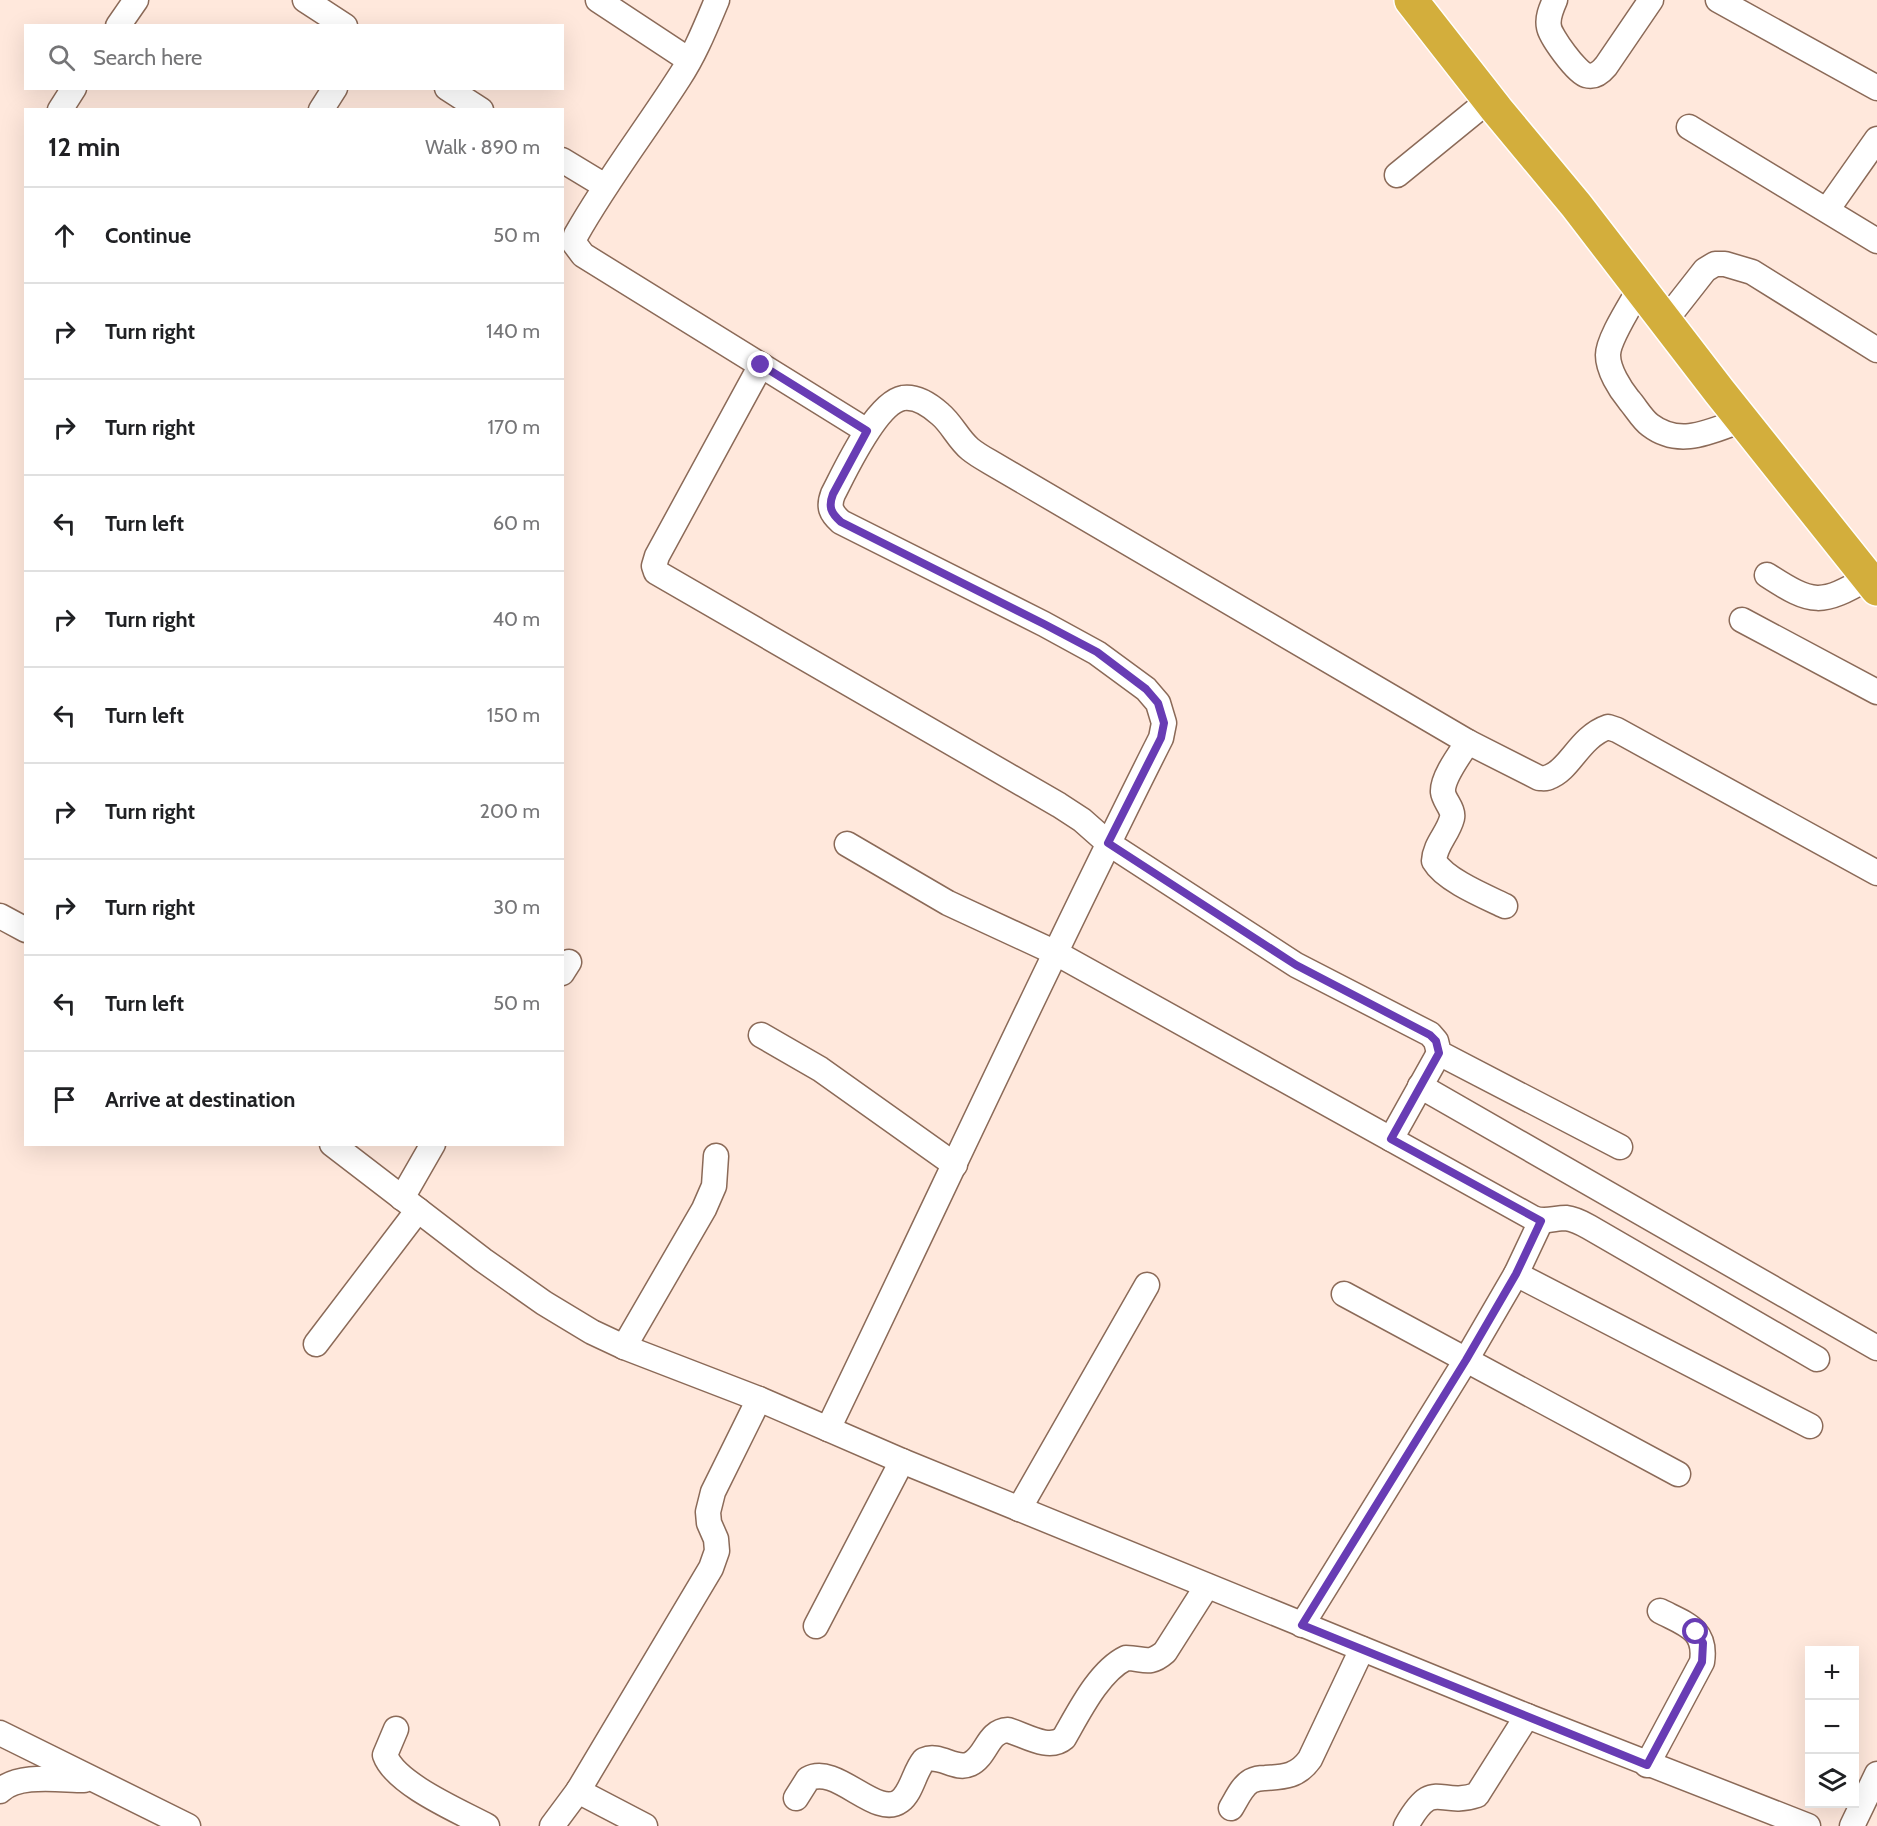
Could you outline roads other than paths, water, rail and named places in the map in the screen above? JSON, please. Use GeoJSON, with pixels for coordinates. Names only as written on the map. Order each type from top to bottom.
{"type":"FeatureCollection","features":[{"type":"Feature","properties":{"kind":"highway"},"geometry":{"type":"LineString","coordinates":[[1411,0],[1489,100],[1576,205],[1742,420],[1873,583]]}},
{"type":"Feature","properties":{"kind":"street"},"geometry":{"type":"LineString","coordinates":[[119,24],[136,0]]}},
{"type":"Feature","properties":{"kind":"street"},"geometry":{"type":"LineString","coordinates":[[305,0],[342,24]]}},
{"type":"Feature","properties":{"kind":"street"},"geometry":{"type":"LineString","coordinates":[[598,0],[689,60]]}},
{"type":"Feature","properties":{"kind":"street"},"geometry":{"type":"LineString","coordinates":[[717,0],[680,77],[605,186],[576,235],[574,243],[583,255],[867,431]]}},
{"type":"Feature","properties":{"kind":"street"},"geometry":{"type":"LineString","coordinates":[[1555,0],[1548,21],[1552,37],[1580,71],[1592,76],[1600,74],[1651,0]]}},
{"type":"Feature","properties":{"kind":"street"},"geometry":{"type":"LineString","coordinates":[[1718,0],[1877,88]]}},
{"type":"Feature","properties":{"kind":"street"},"geometry":{"type":"LineString","coordinates":[[61,108],[73,90]]}},
{"type":"Feature","properties":{"kind":"street"},"geometry":{"type":"LineString","coordinates":[[322,108],[334,90]]}},
{"type":"Feature","properties":{"kind":"street"},"geometry":{"type":"LineString","coordinates":[[450,90],[478,108]]}},
{"type":"Feature","properties":{"kind":"street"},"geometry":{"type":"LineString","coordinates":[[1396,175],[1489,100]]}},
{"type":"Feature","properties":{"kind":"street"},"geometry":{"type":"LineString","coordinates":[[1689,127],[1877,241]]}},
{"type":"Feature","properties":{"kind":"street"},"geometry":{"type":"LineString","coordinates":[[1827,210],[1877,138]]}},
{"type":"Feature","properties":{"kind":"street"},"geometry":{"type":"LineString","coordinates":[[564,161],[605,186]]}},
{"type":"Feature","properties":{"kind":"street"},"geometry":{"type":"LineString","coordinates":[[1665,321],[1706,270],[1715,264],[1725,264],[1752,272],[1877,350]]}},
{"type":"Feature","properties":{"kind":"street"},"geometry":{"type":"LineString","coordinates":[[1640,288],[1614,336],[1608,354],[1612,371],[1623,393],[1649,425],[1670,436],[1685,437],[1705,434],[1742,420]]}},
{"type":"Feature","properties":{"kind":"street"},"geometry":{"type":"LineString","coordinates":[[761,365],[657,556],[654,566],[656,572],[1059,805],[1082,820],[1108,843],[1296,965],[1430,1035],[1436,1041],[1439,1053],[1391,1139]]}},
{"type":"Feature","properties":{"kind":"street"},"geometry":{"type":"LineString","coordinates":[[828,1429],[1108,843],[1161,738],[1164,723],[1158,703],[1146,689],[1097,652],[841,522],[832,513],[830,504],[833,494],[867,431],[886,409],[900,399],[913,398],[928,405],[942,416],[970,449],[990,462],[1468,742],[1539,778],[1549,777],[1561,769],[1585,740],[1598,730],[1608,727],[1877,873]]}},
{"type":"Feature","properties":{"kind":"street"},"geometry":{"type":"LineString","coordinates":[[1767,575],[1792,591],[1814,598],[1825,598],[1873,583]]}},
{"type":"Feature","properties":{"kind":"street"},"geometry":{"type":"LineString","coordinates":[[1742,620],[1877,692]]}},
{"type":"Feature","properties":{"kind":"street"},"geometry":{"type":"LineString","coordinates":[[1468,742],[1443,785],[1443,794],[1453,814],[1449,828],[1437,846],[1434,861],[1437,867],[1450,877],[1504,906]]}},
{"type":"Feature","properties":{"kind":"street"},"geometry":{"type":"LineString","coordinates":[[847,844],[948,903],[1056,952],[1541,1221],[1574,1219],[1817,1359]]}},
{"type":"Feature","properties":{"kind":"street"},"geometry":{"type":"LineString","coordinates":[[0,916],[24,929]]}},
{"type":"Feature","properties":{"kind":"street"},"geometry":{"type":"LineString","coordinates":[[761,1035],[820,1069],[955,1165]]}},
{"type":"Feature","properties":{"kind":"street"},"geometry":{"type":"LineString","coordinates":[[1439,1053],[1620,1147]]}},
{"type":"Feature","properties":{"kind":"street"},"geometry":{"type":"LineString","coordinates":[[1420,1086],[1877,1348]]}},
{"type":"Feature","properties":{"kind":"street"},"geometry":{"type":"LineString","coordinates":[[335,1146],[544,1303],[592,1332],[624,1347],[759,1399],[902,1461],[1647,1765],[1802,1825]]}},
{"type":"Feature","properties":{"kind":"street"},"geometry":{"type":"LineString","coordinates":[[316,1344],[410,1204],[432,1146]]}},
{"type":"Feature","properties":{"kind":"street"},"geometry":{"type":"LineString","coordinates":[[624,1347],[704,1209],[714,1186],[716,1156]]}},
{"type":"Feature","properties":{"kind":"street"},"geometry":{"type":"LineString","coordinates":[[1302,1625],[1466,1360],[1516,1274],[1541,1221]]}},
{"type":"Feature","properties":{"kind":"street"},"geometry":{"type":"LineString","coordinates":[[1516,1274],[1810,1426]]}},
{"type":"Feature","properties":{"kind":"street"},"geometry":{"type":"LineString","coordinates":[[1019,1509],[1147,1285]]}},
{"type":"Feature","properties":{"kind":"street"},"geometry":{"type":"LineString","coordinates":[[1344,1294],[1678,1474]]}},
{"type":"Feature","properties":{"kind":"street"},"geometry":{"type":"LineString","coordinates":[[552,1826],[578,1791],[711,1568],[717,1551],[708,1512],[713,1492],[759,1399]]}},
{"type":"Feature","properties":{"kind":"street"},"geometry":{"type":"LineString","coordinates":[[816,1626],[902,1461]]}},
{"type":"Feature","properties":{"kind":"street"},"geometry":{"type":"LineString","coordinates":[[796,1798],[808,1779],[820,1775],[880,1803],[894,1804],[903,1798],[924,1760],[930,1757],[957,1764],[969,1764],[976,1760],[992,1738],[1002,1730],[1047,1744],[1059,1742],[1064,1738],[1094,1690],[1119,1661],[1126,1658],[1150,1661],[1157,1659],[1165,1652],[1207,1586]]}},
{"type":"Feature","properties":{"kind":"street"},"geometry":{"type":"LineString","coordinates":[[1647,1765],[1702,1662],[1704,1650],[1703,1643],[1696,1632],[1684,1623],[1659,1611]]}},
{"type":"Feature","properties":{"kind":"street"},"geometry":{"type":"LineString","coordinates":[[1231,1808],[1248,1782],[1262,1778],[1283,1778],[1305,1766],[1362,1649]]}},
{"type":"Feature","properties":{"kind":"street"},"geometry":{"type":"LineString","coordinates":[[1406,1826],[1425,1798],[1437,1795],[1455,1799],[1477,1795],[1527,1716]]}},
{"type":"Feature","properties":{"kind":"street"},"geometry":{"type":"LineString","coordinates":[[396,1729],[385,1755],[389,1765],[402,1778],[418,1788],[487,1826]]}},
{"type":"Feature","properties":{"kind":"street"},"geometry":{"type":"LineString","coordinates":[[0,1733],[188,1826]]}},
{"type":"Feature","properties":{"kind":"street"},"geometry":{"type":"LineString","coordinates":[[1852,1826],[1877,1774]]}},
{"type":"Feature","properties":{"kind":"street"},"geometry":{"type":"LineString","coordinates":[[0,1791],[18,1780],[93,1780]]}},
{"type":"Feature","properties":{"kind":"street"},"geometry":{"type":"LineString","coordinates":[[578,1791],[645,1826]]}}]}
